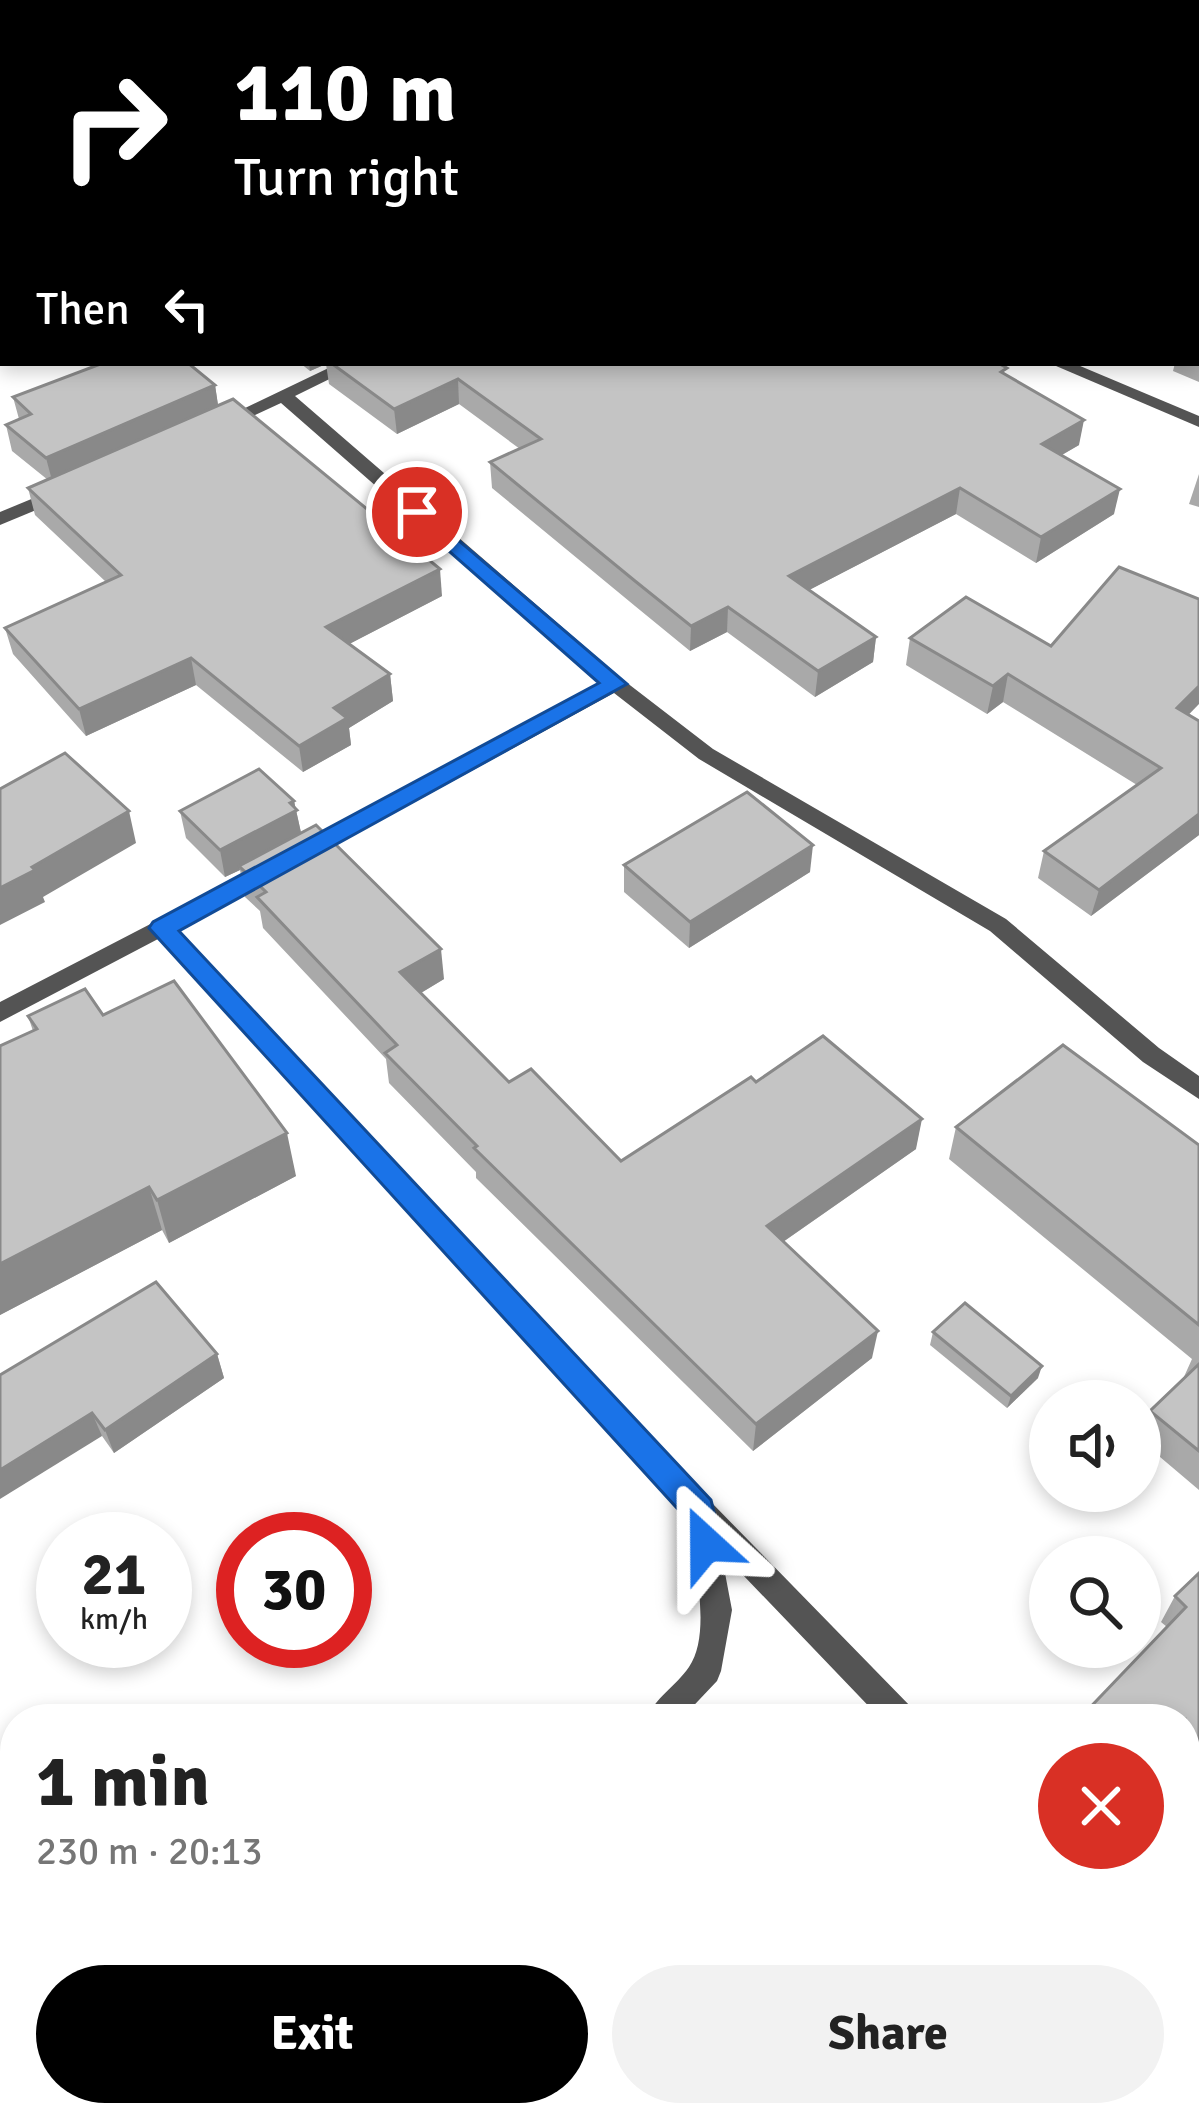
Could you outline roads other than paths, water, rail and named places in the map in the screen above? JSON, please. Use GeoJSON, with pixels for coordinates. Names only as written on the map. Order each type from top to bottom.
{"type":"FeatureCollection","features":[{"type":"Feature","properties":{"kind":"street"},"geometry":{"type":"LineString","coordinates":[[197,434],[347,366]]}},
{"type":"Feature","properties":{"kind":"street"},"geometry":{"type":"LineString","coordinates":[[1065,366],[1199,422]]}},
{"type":"Feature","properties":{"kind":"street"},"geometry":{"type":"LineString","coordinates":[[285,397],[615,684],[706,754],[998,925],[1151,1055],[1199,1089]]}},
{"type":"Feature","properties":{"kind":"street"},"geometry":{"type":"LineString","coordinates":[[0,519],[88,482]]}},
{"type":"Feature","properties":{"kind":"street"},"geometry":{"type":"LineString","coordinates":[[0,1013],[615,684]]}},
{"type":"Feature","properties":{"kind":"street"},"geometry":{"type":"LineString","coordinates":[[162,928],[700,1510],[888,1704]]}},
{"type":"Feature","properties":{"kind":"street"},"geometry":{"type":"LineString","coordinates":[[675,1704],[706,1671],[717,1610],[700,1510]]}}]}
